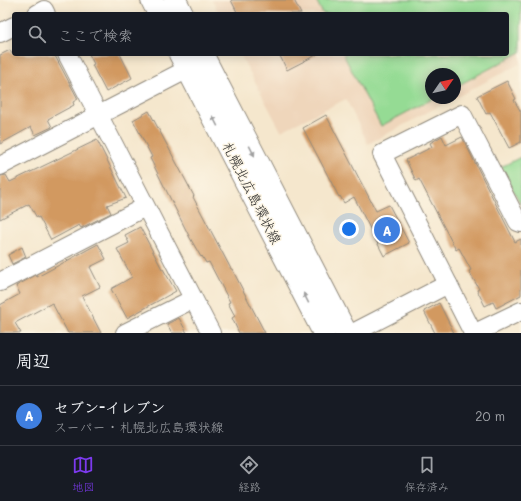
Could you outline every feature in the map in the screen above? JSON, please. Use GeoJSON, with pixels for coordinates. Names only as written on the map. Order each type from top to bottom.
{"type":"FeatureCollection","features":[{"type":"Feature","properties":{"kind":"main road"},"geometry":{"type":"LineString","coordinates":[[152,0],[159,12]]}},
{"type":"Feature","properties":{"kind":"main road"},"geometry":{"type":"LineString","coordinates":[[175,0],[181,12]]}},
{"type":"Feature","properties":{"kind":"main road","name":"札幌北広島環状線"},"geometry":{"type":"LineString","coordinates":[[190,59],[324,333]]}},
{"type":"Feature","properties":{"kind":"main road","name":"札幌北広島環状線"},"geometry":{"type":"LineString","coordinates":[[190,59],[346,333]]}},
{"type":"Feature","properties":{"kind":"street"},"geometry":{"type":"LineString","coordinates":[[0,33],[12,27]]}},
{"type":"Feature","properties":{"kind":"street"},"geometry":{"type":"LineString","coordinates":[[68,56],[211,333]]}},
{"type":"Feature","properties":{"kind":"street"},"geometry":{"type":"LineString","coordinates":[[0,166],[98,116],[190,59]]}},
{"type":"Feature","properties":{"kind":"street"},"geometry":{"type":"LineString","coordinates":[[521,223],[518,222],[462,114],[382,154],[474,333],[521,310]]}},
{"type":"Feature","properties":{"kind":"street"},"geometry":{"type":"LineString","coordinates":[[0,282],[145,207]]}},
{"type":"Feature","properties":{"kind":"street"},"geometry":{"type":"LineString","coordinates":[[353,333],[448,284]]}},
{"type":"Feature","properties":{"kind":"street"},"geometry":{"type":"LineString","coordinates":[[125,333],[193,300]]}},
{"type":"Feature","properties":{"kind":"shaded area"},"geometry":{"type":"Polygon","coordinates":[[[212,0],[521,0],[521,63],[461,95],[461,68],[425,68],[425,104],[443,104],[368,144],[346,99],[281,131],[241,56],[509,56],[509,12],[218,12],[212,0]]]}},
{"type":"Feature","properties":{"kind":"green space"},"geometry":{"type":"Polygon","coordinates":[[[316,0],[521,0],[521,52],[461,84],[461,68],[425,68],[425,103],[381,126],[344,56],[509,56],[509,12],[322,12],[316,0]]]}},
{"type":"Feature","properties":{"kind":"green space"},"geometry":{"type":"Polygon","coordinates":[[[521,157],[521,205],[501,167],[521,157]]]}},
{"type":"Feature","properties":{"kind":"building"},"geometry":{"type":"Polygon","coordinates":[[[231,0],[294,0],[300,12],[237,12],[231,0]]]}},
{"type":"Feature","properties":{"kind":"building"},"geometry":{"type":"Polygon","coordinates":[[[10,50],[12,56],[55,56],[78,99],[73,102],[74,105],[48,119],[52,127],[35,135],[31,127],[0,144],[0,55],[10,50]]]}},
{"type":"Feature","properties":{"kind":"building"},"geometry":{"type":"Polygon","coordinates":[[[90,56],[121,56],[132,78],[106,92],[92,65],[94,64],[90,56]]]}},
{"type":"Feature","properties":{"kind":"building"},"geometry":{"type":"Polygon","coordinates":[[[280,56],[314,56],[287,70],[280,56]]]}},
{"type":"Feature","properties":{"kind":"building"},"geometry":{"type":"Polygon","coordinates":[[[507,81],[516,99],[514,100],[521,112],[521,142],[509,148],[490,112],[486,114],[477,96],[507,81]]]}},
{"type":"Feature","properties":{"kind":"building"},"geometry":{"type":"Polygon","coordinates":[[[149,111],[265,333],[239,333],[232,318],[235,316],[228,303],[230,302],[209,262],[206,263],[202,256],[201,257],[190,238],[150,158],[152,157],[133,120],[149,111]]]}},
{"type":"Feature","properties":{"kind":"building"},"geometry":{"type":"Polygon","coordinates":[[[326,115],[376,211],[389,205],[409,243],[384,256],[354,197],[344,203],[340,196],[339,197],[303,128],[326,115]]]}},
{"type":"Feature","properties":{"kind":"building"},"geometry":{"type":"Polygon","coordinates":[[[442,136],[446,145],[462,137],[515,242],[521,239],[521,295],[496,308],[493,302],[485,306],[477,290],[479,289],[469,271],[471,270],[459,248],[456,250],[419,179],[416,181],[406,160],[432,147],[430,143],[442,136]]]}},
{"type":"Feature","properties":{"kind":"building"},"geometry":{"type":"Polygon","coordinates":[[[97,140],[126,198],[107,205],[111,213],[81,228],[79,225],[51,240],[39,217],[37,218],[29,204],[0,219],[0,176],[6,175],[10,182],[97,140]]]}},
{"type":"Feature","properties":{"kind":"building"},"geometry":{"type":"Polygon","coordinates":[[[140,227],[162,269],[176,291],[127,318],[111,289],[132,277],[117,249],[129,243],[125,235],[140,227]]]}},
{"type":"Feature","properties":{"kind":"building"},"geometry":{"type":"Polygon","coordinates":[[[98,244],[106,259],[90,267],[100,287],[82,296],[101,333],[68,333],[52,303],[15,323],[21,333],[0,333],[0,305],[20,294],[16,286],[36,275],[37,277],[98,244]]]}},
{"type":"Feature","properties":{"kind":"building"},"geometry":{"type":"Polygon","coordinates":[[[22,247],[26,257],[12,264],[8,255],[22,247]]]}},
{"type":"Feature","properties":{"kind":"building"},"geometry":{"type":"Polygon","coordinates":[[[439,303],[454,333],[435,333],[424,311],[439,303]]]}},
{"type":"Feature","properties":{"kind":"building"},"geometry":{"type":"Polygon","coordinates":[[[179,318],[187,333],[172,333],[167,324],[179,318]]]}},
{"type":"Feature","properties":{"kind":"place","name":"セブン-イレブン"},"geometry":{"type":"Point","coordinates":[387,230]}}]}
